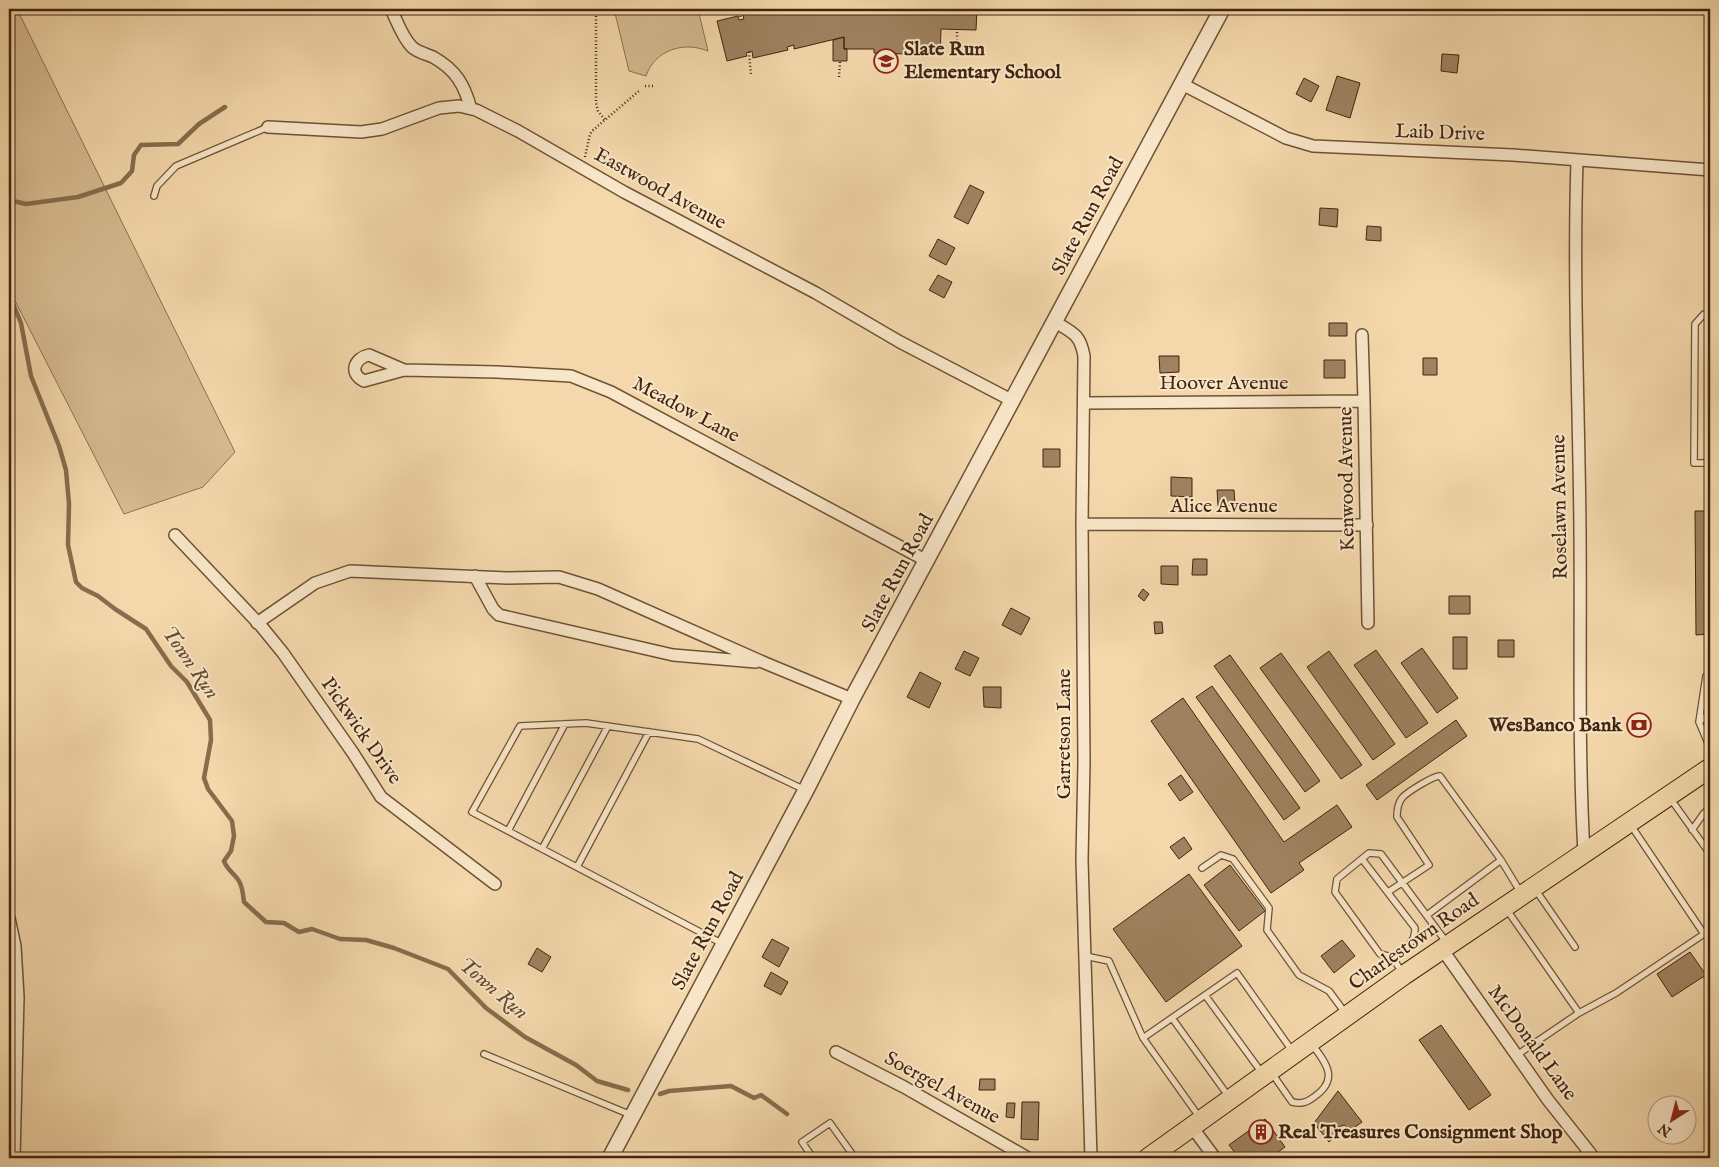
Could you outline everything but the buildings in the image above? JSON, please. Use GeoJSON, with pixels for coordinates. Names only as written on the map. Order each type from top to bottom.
{"type":"FeatureCollection","features":[{"type":"Feature","properties":{"kind":"main road","name":"Charlestown Road"},"geometry":{"type":"LineString","coordinates":[[1148,1158],[1404,975],[1710,768]]}},
{"type":"Feature","properties":{"kind":"street"},"geometry":{"type":"LineString","coordinates":[[391,9],[399,28],[413,47],[452,70],[459,78],[471,109]]}},
{"type":"Feature","properties":{"kind":"street","name":"Slate Run Road"},"geometry":{"type":"LineString","coordinates":[[610,1158],[806,790],[852,699],[1222,9]]}},
{"type":"Feature","properties":{"kind":"street","name":"Laib Drive"},"geometry":{"type":"LineString","coordinates":[[1182,84],[1286,138],[1313,146],[1513,155],[1710,170]]}},
{"type":"Feature","properties":{"kind":"street","name":"Eastwood Avenue"},"geometry":{"type":"LineString","coordinates":[[268,127],[361,132],[382,129],[439,108],[460,106],[471,109],[518,131],[641,201],[816,292],[900,342],[1012,401]]}},
{"type":"Feature","properties":{"kind":"street","name":"Roselawn Avenue"},"geometry":{"type":"LineString","coordinates":[[1578,161],[1575,257],[1580,530],[1581,806],[1584,853]]}},
{"type":"Feature","properties":{"kind":"street","name":"Garretson Lane"},"geometry":{"type":"LineString","coordinates":[[1055,322],[1072,332],[1081,342],[1084,356],[1082,524],[1084,762],[1082,860],[1091,1158]]}},
{"type":"Feature","properties":{"kind":"street","name":"Kenwood Avenue"},"geometry":{"type":"LineString","coordinates":[[1362,335],[1368,623]]}},
{"type":"Feature","properties":{"kind":"street","name":"Meadow Lane"},"geometry":{"type":"LineString","coordinates":[[404,370],[571,376],[611,392],[927,561]]}},
{"type":"Feature","properties":{"kind":"street","name":"Hoover Avenue"},"geometry":{"type":"LineString","coordinates":[[1084,403],[1364,401]]}},
{"type":"Feature","properties":{"kind":"street","name":"Alice Avenue"},"geometry":{"type":"LineString","coordinates":[[1082,524],[1367,525]]}},
{"type":"Feature","properties":{"kind":"street","name":"Pickwick Drive"},"geometry":{"type":"LineString","coordinates":[[175,535],[258,623],[301,677],[382,797],[495,884]]}},
{"type":"Feature","properties":{"kind":"street"},"geometry":{"type":"LineString","coordinates":[[258,623],[315,583],[350,571],[559,577],[598,589],[765,663],[852,699]]}},
{"type":"Feature","properties":{"kind":"street"},"geometry":{"type":"LineString","coordinates":[[475,576],[493,609],[499,615],[673,655],[765,663]]}},
{"type":"Feature","properties":{"kind":"street"},"geometry":{"type":"LineString","coordinates":[[9,918],[15,946],[17,971],[12,1069],[14,1158]]}},
{"type":"Feature","properties":{"kind":"street","name":"McDonald Lane"},"geometry":{"type":"LineString","coordinates":[[1446,946],[1516,1055],[1548,1100],[1594,1158]]}},
{"type":"Feature","properties":{"kind":"street","name":"Soergel Avenue"},"geometry":{"type":"LineString","coordinates":[[836,1052],[904,1087],[1028,1158]]}},
{"type":"Feature","properties":{"kind":"street"},"geometry":{"type":"LineString","coordinates":[[1197,1123],[1215,1158]]}},
{"type":"Feature","properties":{"kind":"lane"},"geometry":{"type":"LineString","coordinates":[[154,196],[157,186],[176,166],[268,127]]}},
{"type":"Feature","properties":{"kind":"lane"},"geometry":{"type":"LineString","coordinates":[[1710,314],[1704,314],[1695,324],[1694,463],[1710,463]]}},
{"type":"Feature","properties":{"kind":"lane"},"geometry":{"type":"LineString","coordinates":[[1710,673],[1706,676],[1699,722],[1710,748]]}},
{"type":"Feature","properties":{"kind":"lane"},"geometry":{"type":"LineString","coordinates":[[1699,722],[1710,713]]}},
{"type":"Feature","properties":{"kind":"lane"},"geometry":{"type":"LineString","coordinates":[[723,944],[472,812],[520,726],[586,723],[698,739],[806,790]]}},
{"type":"Feature","properties":{"kind":"lane"},"geometry":{"type":"LineString","coordinates":[[508,831],[565,724]]}},
{"type":"Feature","properties":{"kind":"lane"},"geometry":{"type":"LineString","coordinates":[[542,849],[608,726]]}},
{"type":"Feature","properties":{"kind":"lane"},"geometry":{"type":"LineString","coordinates":[[577,867],[649,732]]}},
{"type":"Feature","properties":{"kind":"lane"},"geometry":{"type":"LineString","coordinates":[[1388,892],[1429,865],[1397,817],[1398,808],[1402,798],[1434,776],[1440,776],[1500,860],[1575,948]]}},
{"type":"Feature","properties":{"kind":"lane"},"geometry":{"type":"LineString","coordinates":[[1668,796],[1710,854]]}},
{"type":"Feature","properties":{"kind":"lane"},"geometry":{"type":"LineString","coordinates":[[1692,830],[1710,808]]}},
{"type":"Feature","properties":{"kind":"lane"},"geometry":{"type":"LineString","coordinates":[[1516,1055],[1579,1013],[1616,993],[1707,934],[1629,822]]}},
{"type":"Feature","properties":{"kind":"lane"},"geometry":{"type":"LineString","coordinates":[[1404,975],[1392,958],[1380,954],[1335,892],[1337,879],[1369,853],[1381,854],[1427,915],[1446,946]]}},
{"type":"Feature","properties":{"kind":"lane"},"geometry":{"type":"LineString","coordinates":[[1202,868],[1221,855],[1233,859],[1269,908],[1267,930],[1299,975],[1329,991],[1348,1016]]}},
{"type":"Feature","properties":{"kind":"lane"},"geometry":{"type":"LineString","coordinates":[[1362,859],[1415,928],[1415,935],[1410,945],[1392,958]]}},
{"type":"Feature","properties":{"kind":"lane"},"geometry":{"type":"LineString","coordinates":[[1427,915],[1500,860]]}},
{"type":"Feature","properties":{"kind":"lane"},"geometry":{"type":"LineString","coordinates":[[1505,906],[1579,1013]]}},
{"type":"Feature","properties":{"kind":"lane"},"geometry":{"type":"LineString","coordinates":[[1085,956],[1109,961],[1143,1038],[1197,1123]]}},
{"type":"Feature","properties":{"kind":"lane"},"geometry":{"type":"LineString","coordinates":[[1143,1038],[1237,973],[1294,1053]]}},
{"type":"Feature","properties":{"kind":"lane"},"geometry":{"type":"LineString","coordinates":[[1205,996],[1266,1073],[1292,1102],[1302,1104],[1310,1101],[1321,1093],[1328,1083],[1329,1074],[1326,1064],[1310,1042]]}},
{"type":"Feature","properties":{"kind":"lane"},"geometry":{"type":"LineString","coordinates":[[1172,1018],[1231,1098]]}},
{"type":"Feature","properties":{"kind":"lane"},"geometry":{"type":"LineString","coordinates":[[484,1054],[633,1116]]}},
{"type":"Feature","properties":{"kind":"lane"},"geometry":{"type":"LineString","coordinates":[[813,1158],[802,1142],[830,1123],[855,1158]]}},
{"type":"Feature","properties":{"kind":"path"},"geometry":{"type":"LineString","coordinates":[[596,9],[596,103],[598,111],[604,120]]}},
{"type":"Feature","properties":{"kind":"path"},"geometry":{"type":"LineString","coordinates":[[739,9],[741,20]]}},
{"type":"Feature","properties":{"kind":"path"},"geometry":{"type":"LineString","coordinates":[[957,54],[958,30]]}},
{"type":"Feature","properties":{"kind":"path"},"geometry":{"type":"LineString","coordinates":[[749,52],[751,75]]}},
{"type":"Feature","properties":{"kind":"path"},"geometry":{"type":"LineString","coordinates":[[839,77],[840,61]]}},
{"type":"Feature","properties":{"kind":"path"},"geometry":{"type":"LineString","coordinates":[[645,86],[655,86]]}},
{"type":"Feature","properties":{"kind":"path"},"geometry":{"type":"LineString","coordinates":[[582,167],[590,134],[639,91]]}},
{"type":"Feature","properties":{"kind":"shaded area"},"geometry":{"type":"Polygon","coordinates":[[[9,9],[17,9],[235,452],[203,487],[124,514],[9,289],[9,9]]]}},
{"type":"Feature","properties":{"kind":"shaded area"},"geometry":{"type":"Polygon","coordinates":[[[614,9],[698,9],[708,51],[689,47],[671,50],[656,60],[646,76],[629,71],[614,9]]]}},
{"type":"Feature","properties":{"kind":"waterway"},"geometry":{"type":"LineString","coordinates":[[9,200],[26,204],[78,197],[121,183],[132,171],[134,155],[141,145],[178,144],[199,124],[225,107]]}},
{"type":"Feature","properties":{"kind":"waterway","name":"Town Run"},"geometry":{"type":"LineString","coordinates":[[9,304],[14,306],[21,323],[31,376],[59,446],[66,470],[69,504],[68,545],[76,582],[82,588],[98,596],[146,629],[171,666],[187,682],[210,720],[211,740],[204,778],[208,789],[232,821],[234,836],[231,851],[224,861],[240,884],[244,902],[266,922],[284,923],[299,932],[312,929],[340,939],[366,940],[394,948],[448,969],[486,1008],[525,1037],[576,1065],[597,1081],[628,1090]]}},
{"type":"Feature","properties":{"kind":"waterway","name":"Town Run"},"geometry":{"type":"LineString","coordinates":[[660,1094],[669,1091],[731,1086],[754,1098],[761,1095],[787,1114]]}},
{"type":"Feature","properties":{"kind":"place","name":"Slate Run Elementary School"},"geometry":{"type":"Point","coordinates":[886,61]}},
{"type":"Feature","properties":{"kind":"place","name":"WesBanco Bank"},"geometry":{"type":"Point","coordinates":[1639,725]}},
{"type":"Feature","properties":{"kind":"place","name":"Real Treasures Consignment Shop"},"geometry":{"type":"Point","coordinates":[1261,1132]}}]}
